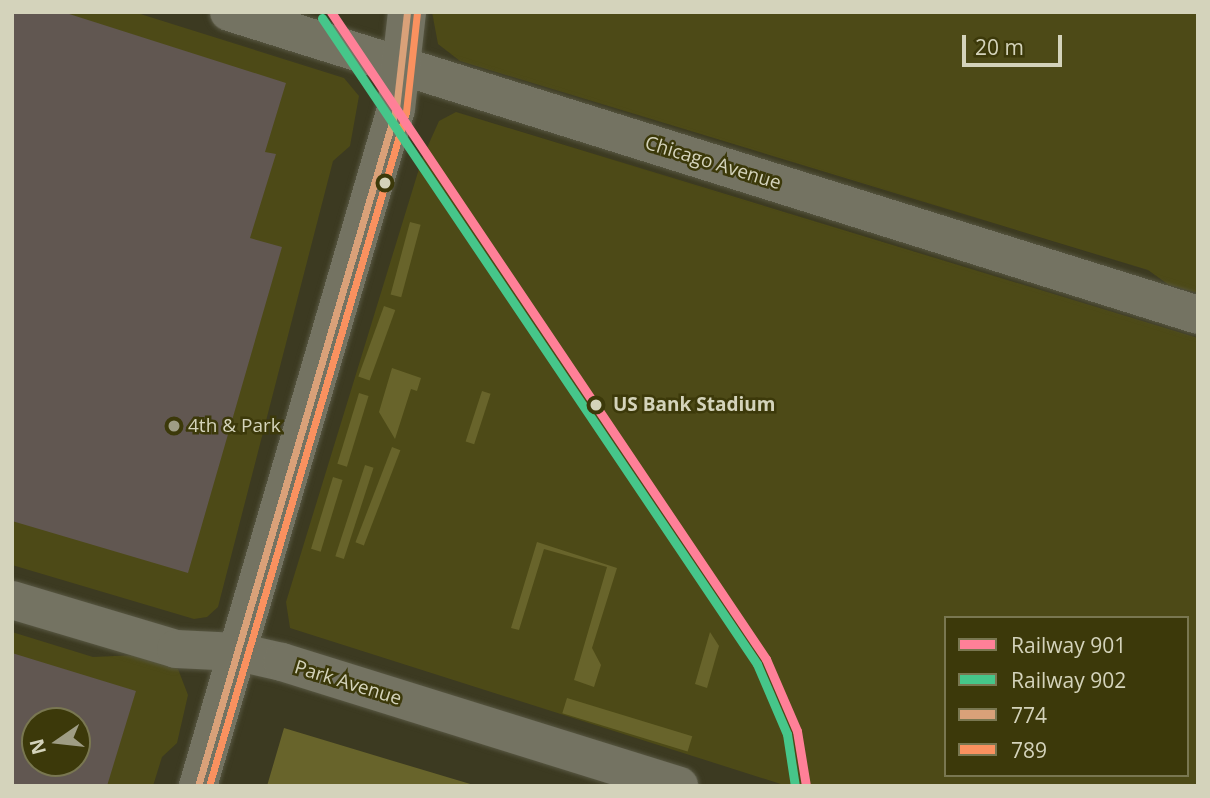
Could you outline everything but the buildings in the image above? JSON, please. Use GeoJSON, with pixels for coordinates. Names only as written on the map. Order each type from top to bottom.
{"type":"FeatureCollection","features":[{"type":"Feature","properties":{"kind":"street","name":"Chicago Avenue"},"geometry":{"type":"LineString","coordinates":[[229,12],[1198,315]]}},
{"type":"Feature","properties":{"kind":"street"},"geometry":{"type":"LineString","coordinates":[[198,786],[405,67],[407,12]]}},
{"type":"Feature","properties":{"kind":"street","name":"Park Avenue"},"geometry":{"type":"LineString","coordinates":[[12,600],[176,649],[238,652],[679,786]]}},
{"type":"Feature","properties":{"kind":"shaded area"},"geometry":{"type":"Polygon","coordinates":[[[12,12],[134,12],[344,78],[359,96],[350,146],[333,161],[218,607],[207,617],[194,619],[12,565],[12,12]]]}},
{"type":"Feature","properties":{"kind":"shaded area"},"geometry":{"type":"Polygon","coordinates":[[[432,12],[1198,12],[1198,293],[1169,285],[1148,270],[460,61],[438,44],[432,12]]]}},
{"type":"Feature","properties":{"kind":"shaded area"},"geometry":{"type":"Polygon","coordinates":[[[456,112],[1198,338],[1198,786],[787,786],[290,628],[286,602],[422,159],[439,121],[456,112]]]}},
{"type":"Feature","properties":{"kind":"shaded area"},"geometry":{"type":"Polygon","coordinates":[[[410,222],[421,225],[401,297],[391,294],[410,222]]]}},
{"type":"Feature","properties":{"kind":"shaded area"},"geometry":{"type":"Polygon","coordinates":[[[384,306],[395,310],[370,381],[358,376],[384,306]]]}},
{"type":"Feature","properties":{"kind":"shaded area"},"geometry":{"type":"Polygon","coordinates":[[[392,368],[421,378],[417,391],[411,389],[395,439],[379,412],[392,368]]]}},
{"type":"Feature","properties":{"kind":"shaded area"},"geometry":{"type":"Polygon","coordinates":[[[482,391],[491,394],[474,444],[466,441],[482,391]]]}},
{"type":"Feature","properties":{"kind":"shaded area"},"geometry":{"type":"Polygon","coordinates":[[[359,393],[369,396],[347,467],[337,464],[359,393]]]}},
{"type":"Feature","properties":{"kind":"shaded area"},"geometry":{"type":"Polygon","coordinates":[[[392,447],[400,450],[364,545],[355,542],[392,447]]]}},
{"type":"Feature","properties":{"kind":"shaded area"},"geometry":{"type":"Polygon","coordinates":[[[365,465],[374,468],[344,559],[335,556],[365,465]]]}},
{"type":"Feature","properties":{"kind":"shaded area"},"geometry":{"type":"Polygon","coordinates":[[[333,477],[343,480],[321,552],[311,549],[333,477]]]}},
{"type":"Feature","properties":{"kind":"shaded area"},"geometry":{"type":"Polygon","coordinates":[[[537,542],[617,568],[592,648],[601,665],[594,687],[574,680],[607,567],[544,549],[519,630],[511,628],[537,542]]]}},
{"type":"Feature","properties":{"kind":"shaded area"},"geometry":{"type":"Polygon","coordinates":[[[12,632],[93,657],[137,655],[178,669],[188,695],[177,743],[162,757],[153,786],[12,786],[12,632]]]}},
{"type":"Feature","properties":{"kind":"shaded area"},"geometry":{"type":"Polygon","coordinates":[[[710,632],[719,646],[707,688],[695,684],[710,632]]]}},
{"type":"Feature","properties":{"kind":"shaded area"},"geometry":{"type":"Polygon","coordinates":[[[567,698],[692,736],[688,752],[562,713],[567,698]]]}},
{"type":"Feature","properties":{"kind":"shaded area"},"geometry":{"type":"Polygon","coordinates":[[[284,728],[390,760],[477,786],[267,786],[284,728]]]}},
{"type":"Feature","properties":{"kind":"rail line","name":"901"},"geometry":{"type":"LineString","coordinates":[[331,12],[766,659],[797,731],[806,786]]}},
{"type":"Feature","properties":{"kind":"rail line","name":"902"},"geometry":{"type":"LineString","coordinates":[[322,18],[757,664],[787,734],[795,786]]}},
{"type":"Feature","properties":{"kind":"transit line","name":"774"},"geometry":{"type":"LineString","coordinates":[[198,786],[396,109],[407,12]]}},
{"type":"Feature","properties":{"kind":"transit line","name":"789"},"geometry":{"type":"LineString","coordinates":[[209,786],[406,112],[417,13]]}},
{"type":"Feature","properties":{"kind":"place","name":"US Bank Stadium"},"geometry":{"type":"Point","coordinates":[596,405]}},
{"type":"Feature","properties":{"kind":"place","name":"4th & Park"},"geometry":{"type":"Point","coordinates":[174,426]}}]}
